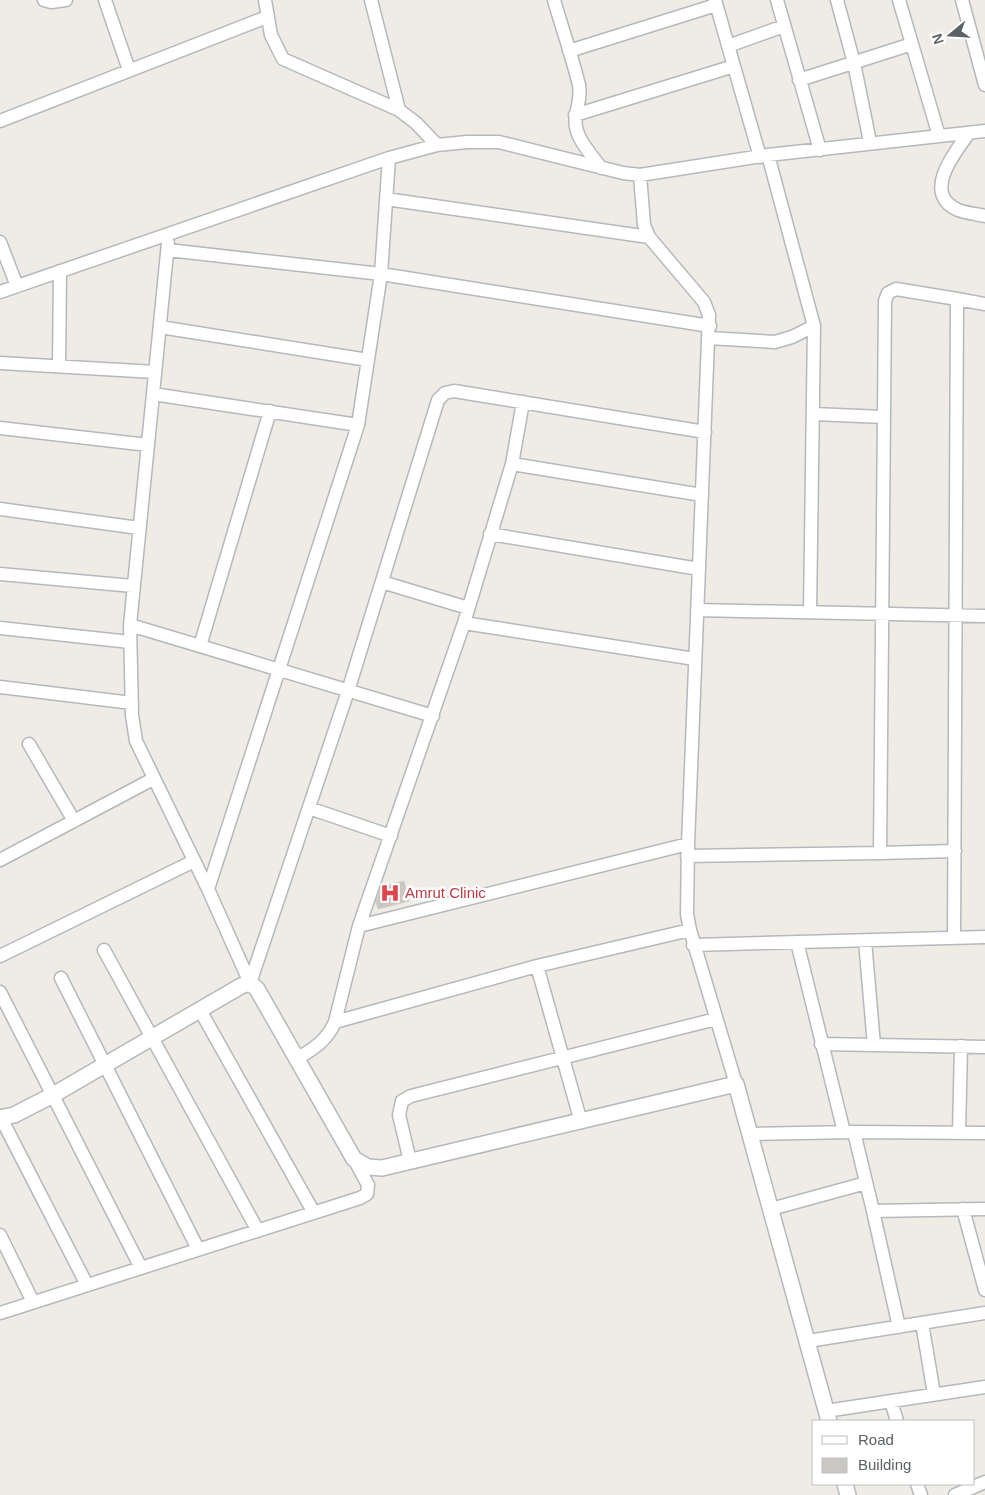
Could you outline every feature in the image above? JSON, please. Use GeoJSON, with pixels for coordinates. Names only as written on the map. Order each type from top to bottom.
{"type":"FeatureCollection","features":[{"type":"Feature","properties":{"kind":"street"},"geometry":{"type":"LineString","coordinates":[[44,0],[51,2],[66,0]]}},
{"type":"Feature","properties":{"kind":"street"},"geometry":{"type":"LineString","coordinates":[[105,0],[129,70]]}},
{"type":"Feature","properties":{"kind":"street"},"geometry":{"type":"LineString","coordinates":[[264,0],[276,49],[283,59],[399,110],[416,123],[437,145]]}},
{"type":"Feature","properties":{"kind":"street"},"geometry":{"type":"LineString","coordinates":[[371,0],[399,110]]}},
{"type":"Feature","properties":{"kind":"street"},"geometry":{"type":"LineString","coordinates":[[554,0],[580,95],[575,116],[578,137],[601,168]]}},
{"type":"Feature","properties":{"kind":"street"},"geometry":{"type":"LineString","coordinates":[[777,0],[820,150]]}},
{"type":"Feature","properties":{"kind":"street"},"geometry":{"type":"LineString","coordinates":[[837,0],[854,63],[870,142]]}},
{"type":"Feature","properties":{"kind":"street"},"geometry":{"type":"LineString","coordinates":[[899,0],[939,136]]}},
{"type":"Feature","properties":{"kind":"street"},"geometry":{"type":"LineString","coordinates":[[962,0],[980,50],[985,85]]}},
{"type":"Feature","properties":{"kind":"street"},"geometry":{"type":"LineString","coordinates":[[569,51],[715,2],[764,156],[814,326],[810,612]]}},
{"type":"Feature","properties":{"kind":"street"},"geometry":{"type":"LineString","coordinates":[[0,121],[267,17]]}},
{"type":"Feature","properties":{"kind":"street"},"geometry":{"type":"LineString","coordinates":[[728,46],[784,26]]}},
{"type":"Feature","properties":{"kind":"street"},"geometry":{"type":"LineString","coordinates":[[799,80],[912,44]]}},
{"type":"Feature","properties":{"kind":"street"},"geometry":{"type":"LineString","coordinates":[[575,116],[734,66]]}},
{"type":"Feature","properties":{"kind":"street"},"geometry":{"type":"LineString","coordinates":[[0,292],[389,158],[437,145],[468,142],[500,142],[601,168],[640,175],[870,142],[985,132]]}},
{"type":"Feature","properties":{"kind":"street"},"geometry":{"type":"LineString","coordinates":[[968,133],[945,166],[942,182],[944,194],[949,205],[959,210],[985,216]]}},
{"type":"Feature","properties":{"kind":"street"},"geometry":{"type":"LineString","coordinates":[[208,889],[280,671],[358,424],[381,274],[389,158]]}},
{"type":"Feature","properties":{"kind":"street"},"geometry":{"type":"LineString","coordinates":[[640,175],[644,225],[649,237],[704,302],[709,315],[687,850],[690,930],[736,1084],[827,1416],[891,1401],[985,1386]]}},
{"type":"Feature","properties":{"kind":"street"},"geometry":{"type":"LineString","coordinates":[[386,199],[649,237]]}},
{"type":"Feature","properties":{"kind":"street"},"geometry":{"type":"LineString","coordinates":[[0,1312],[314,1213],[367,1194],[368,1185],[298,1058],[257,989],[250,983],[208,889],[136,741],[132,703],[130,625],[169,235]]}},
{"type":"Feature","properties":{"kind":"street"},"geometry":{"type":"LineString","coordinates":[[0,242],[17,286]]}},
{"type":"Feature","properties":{"kind":"street"},"geometry":{"type":"LineString","coordinates":[[168,250],[381,274],[775,342],[792,337],[814,326]]}},
{"type":"Feature","properties":{"kind":"street"},"geometry":{"type":"LineString","coordinates":[[59,366],[60,271]]}},
{"type":"Feature","properties":{"kind":"street"},"geometry":{"type":"LineString","coordinates":[[880,853],[885,301],[888,293],[896,289],[985,304]]}},
{"type":"Feature","properties":{"kind":"street"},"geometry":{"type":"LineString","coordinates":[[954,938],[956,851],[957,299]]}},
{"type":"Feature","properties":{"kind":"street"},"geometry":{"type":"LineString","coordinates":[[160,327],[368,360]]}},
{"type":"Feature","properties":{"kind":"street"},"geometry":{"type":"LineString","coordinates":[[0,363],[155,372]]}},
{"type":"Feature","properties":{"kind":"street"},"geometry":{"type":"LineString","coordinates":[[250,983],[348,691],[438,400],[444,393],[454,391],[705,432]]}},
{"type":"Feature","properties":{"kind":"street"},"geometry":{"type":"LineString","coordinates":[[153,394],[358,424]]}},
{"type":"Feature","properties":{"kind":"street"},"geometry":{"type":"LineString","coordinates":[[298,1058],[320,1045],[329,1036],[335,1022],[359,926],[464,623],[512,464],[523,402]]}},
{"type":"Feature","properties":{"kind":"street"},"geometry":{"type":"LineString","coordinates":[[200,646],[270,412]]}},
{"type":"Feature","properties":{"kind":"street"},"geometry":{"type":"LineString","coordinates":[[814,414],[883,416]]}},
{"type":"Feature","properties":{"kind":"street"},"geometry":{"type":"LineString","coordinates":[[0,428],[148,445]]}},
{"type":"Feature","properties":{"kind":"street"},"geometry":{"type":"LineString","coordinates":[[512,464],[702,495]]}},
{"type":"Feature","properties":{"kind":"street"},"geometry":{"type":"LineString","coordinates":[[0,509],[139,528]]}},
{"type":"Feature","properties":{"kind":"street"},"geometry":{"type":"LineString","coordinates":[[490,534],[699,570]]}},
{"type":"Feature","properties":{"kind":"street"},"geometry":{"type":"LineString","coordinates":[[0,574],[133,586]]}},
{"type":"Feature","properties":{"kind":"street"},"geometry":{"type":"LineString","coordinates":[[382,582],[468,608]]}},
{"type":"Feature","properties":{"kind":"street"},"geometry":{"type":"LineString","coordinates":[[698,610],[985,616]]}},
{"type":"Feature","properties":{"kind":"street"},"geometry":{"type":"LineString","coordinates":[[464,623],[695,660]]}},
{"type":"Feature","properties":{"kind":"street"},"geometry":{"type":"LineString","coordinates":[[130,625],[433,716]]}},
{"type":"Feature","properties":{"kind":"street"},"geometry":{"type":"LineString","coordinates":[[0,628],[130,642]]}},
{"type":"Feature","properties":{"kind":"street"},"geometry":{"type":"LineString","coordinates":[[0,687],[132,703]]}},
{"type":"Feature","properties":{"kind":"street"},"geometry":{"type":"LineString","coordinates":[[29,744],[74,821]]}},
{"type":"Feature","properties":{"kind":"street"},"geometry":{"type":"LineString","coordinates":[[0,860],[153,779]]}},
{"type":"Feature","properties":{"kind":"street"},"geometry":{"type":"LineString","coordinates":[[309,808],[391,836]]}},
{"type":"Feature","properties":{"kind":"street"},"geometry":{"type":"LineString","coordinates":[[359,926],[687,850],[880,853],[956,851]]}},
{"type":"Feature","properties":{"kind":"street"},"geometry":{"type":"LineString","coordinates":[[0,956],[194,861]]}},
{"type":"Feature","properties":{"kind":"street"},"geometry":{"type":"LineString","coordinates":[[335,1022],[537,966],[690,930]]}},
{"type":"Feature","properties":{"kind":"street"},"geometry":{"type":"LineString","coordinates":[[693,945],[985,938]]}},
{"type":"Feature","properties":{"kind":"street"},"geometry":{"type":"LineString","coordinates":[[865,941],[874,1045]]}},
{"type":"Feature","properties":{"kind":"street"},"geometry":{"type":"LineString","coordinates":[[797,942],[821,1044],[874,1211],[899,1327]]}},
{"type":"Feature","properties":{"kind":"street"},"geometry":{"type":"LineString","coordinates":[[104,950],[258,1230]]}},
{"type":"Feature","properties":{"kind":"street"},"geometry":{"type":"LineString","coordinates":[[537,966],[581,1122]]}},
{"type":"Feature","properties":{"kind":"street"},"geometry":{"type":"LineString","coordinates":[[61,978],[198,1249]]}},
{"type":"Feature","properties":{"kind":"street"},"geometry":{"type":"LineString","coordinates":[[87,1285],[0,1117],[14,1115],[53,1095],[241,986],[250,983]]}},
{"type":"Feature","properties":{"kind":"street"},"geometry":{"type":"LineString","coordinates":[[0,992],[141,1268]]}},
{"type":"Feature","properties":{"kind":"street"},"geometry":{"type":"LineString","coordinates":[[200,1010],[314,1213]]}},
{"type":"Feature","properties":{"kind":"street"},"geometry":{"type":"LineString","coordinates":[[410,1161],[399,1115],[402,1101],[411,1096],[716,1019]]}},
{"type":"Feature","properties":{"kind":"street"},"geometry":{"type":"LineString","coordinates":[[821,1044],[985,1047]]}},
{"type":"Feature","properties":{"kind":"street"},"geometry":{"type":"LineString","coordinates":[[959,1133],[961,1046]]}},
{"type":"Feature","properties":{"kind":"street"},"geometry":{"type":"LineString","coordinates":[[354,1159],[368,1167],[382,1168],[736,1084]]}},
{"type":"Feature","properties":{"kind":"street"},"geometry":{"type":"LineString","coordinates":[[750,1134],[849,1132],[985,1133]]}},
{"type":"Feature","properties":{"kind":"street"},"geometry":{"type":"LineString","coordinates":[[770,1209],[866,1183]]}},
{"type":"Feature","properties":{"kind":"street"},"geometry":{"type":"LineString","coordinates":[[963,1209],[985,1290]]}},
{"type":"Feature","properties":{"kind":"street"},"geometry":{"type":"LineString","coordinates":[[874,1211],[985,1209]]}},
{"type":"Feature","properties":{"kind":"street"},"geometry":{"type":"LineString","coordinates":[[0,1235],[33,1302]]}},
{"type":"Feature","properties":{"kind":"street"},"geometry":{"type":"LineString","coordinates":[[808,1342],[985,1313]]}},
{"type":"Feature","properties":{"kind":"street"},"geometry":{"type":"LineString","coordinates":[[922,1323],[934,1394]]}},
{"type":"Feature","properties":{"kind":"street"},"geometry":{"type":"LineString","coordinates":[[891,1401],[897,1420]]}},
{"type":"Feature","properties":{"kind":"street"},"geometry":{"type":"LineString","coordinates":[[955,1495],[985,1482]]}},
{"type":"Feature","properties":{"kind":"building"},"geometry":{"type":"Polygon","coordinates":[[[404,881],[409,901],[378,909],[376,902],[381,887],[404,881]]]}},
{"type":"Feature","properties":{"kind":"place","name":"Amrut Clinic"},"geometry":{"type":"Point","coordinates":[390,893]}}]}
